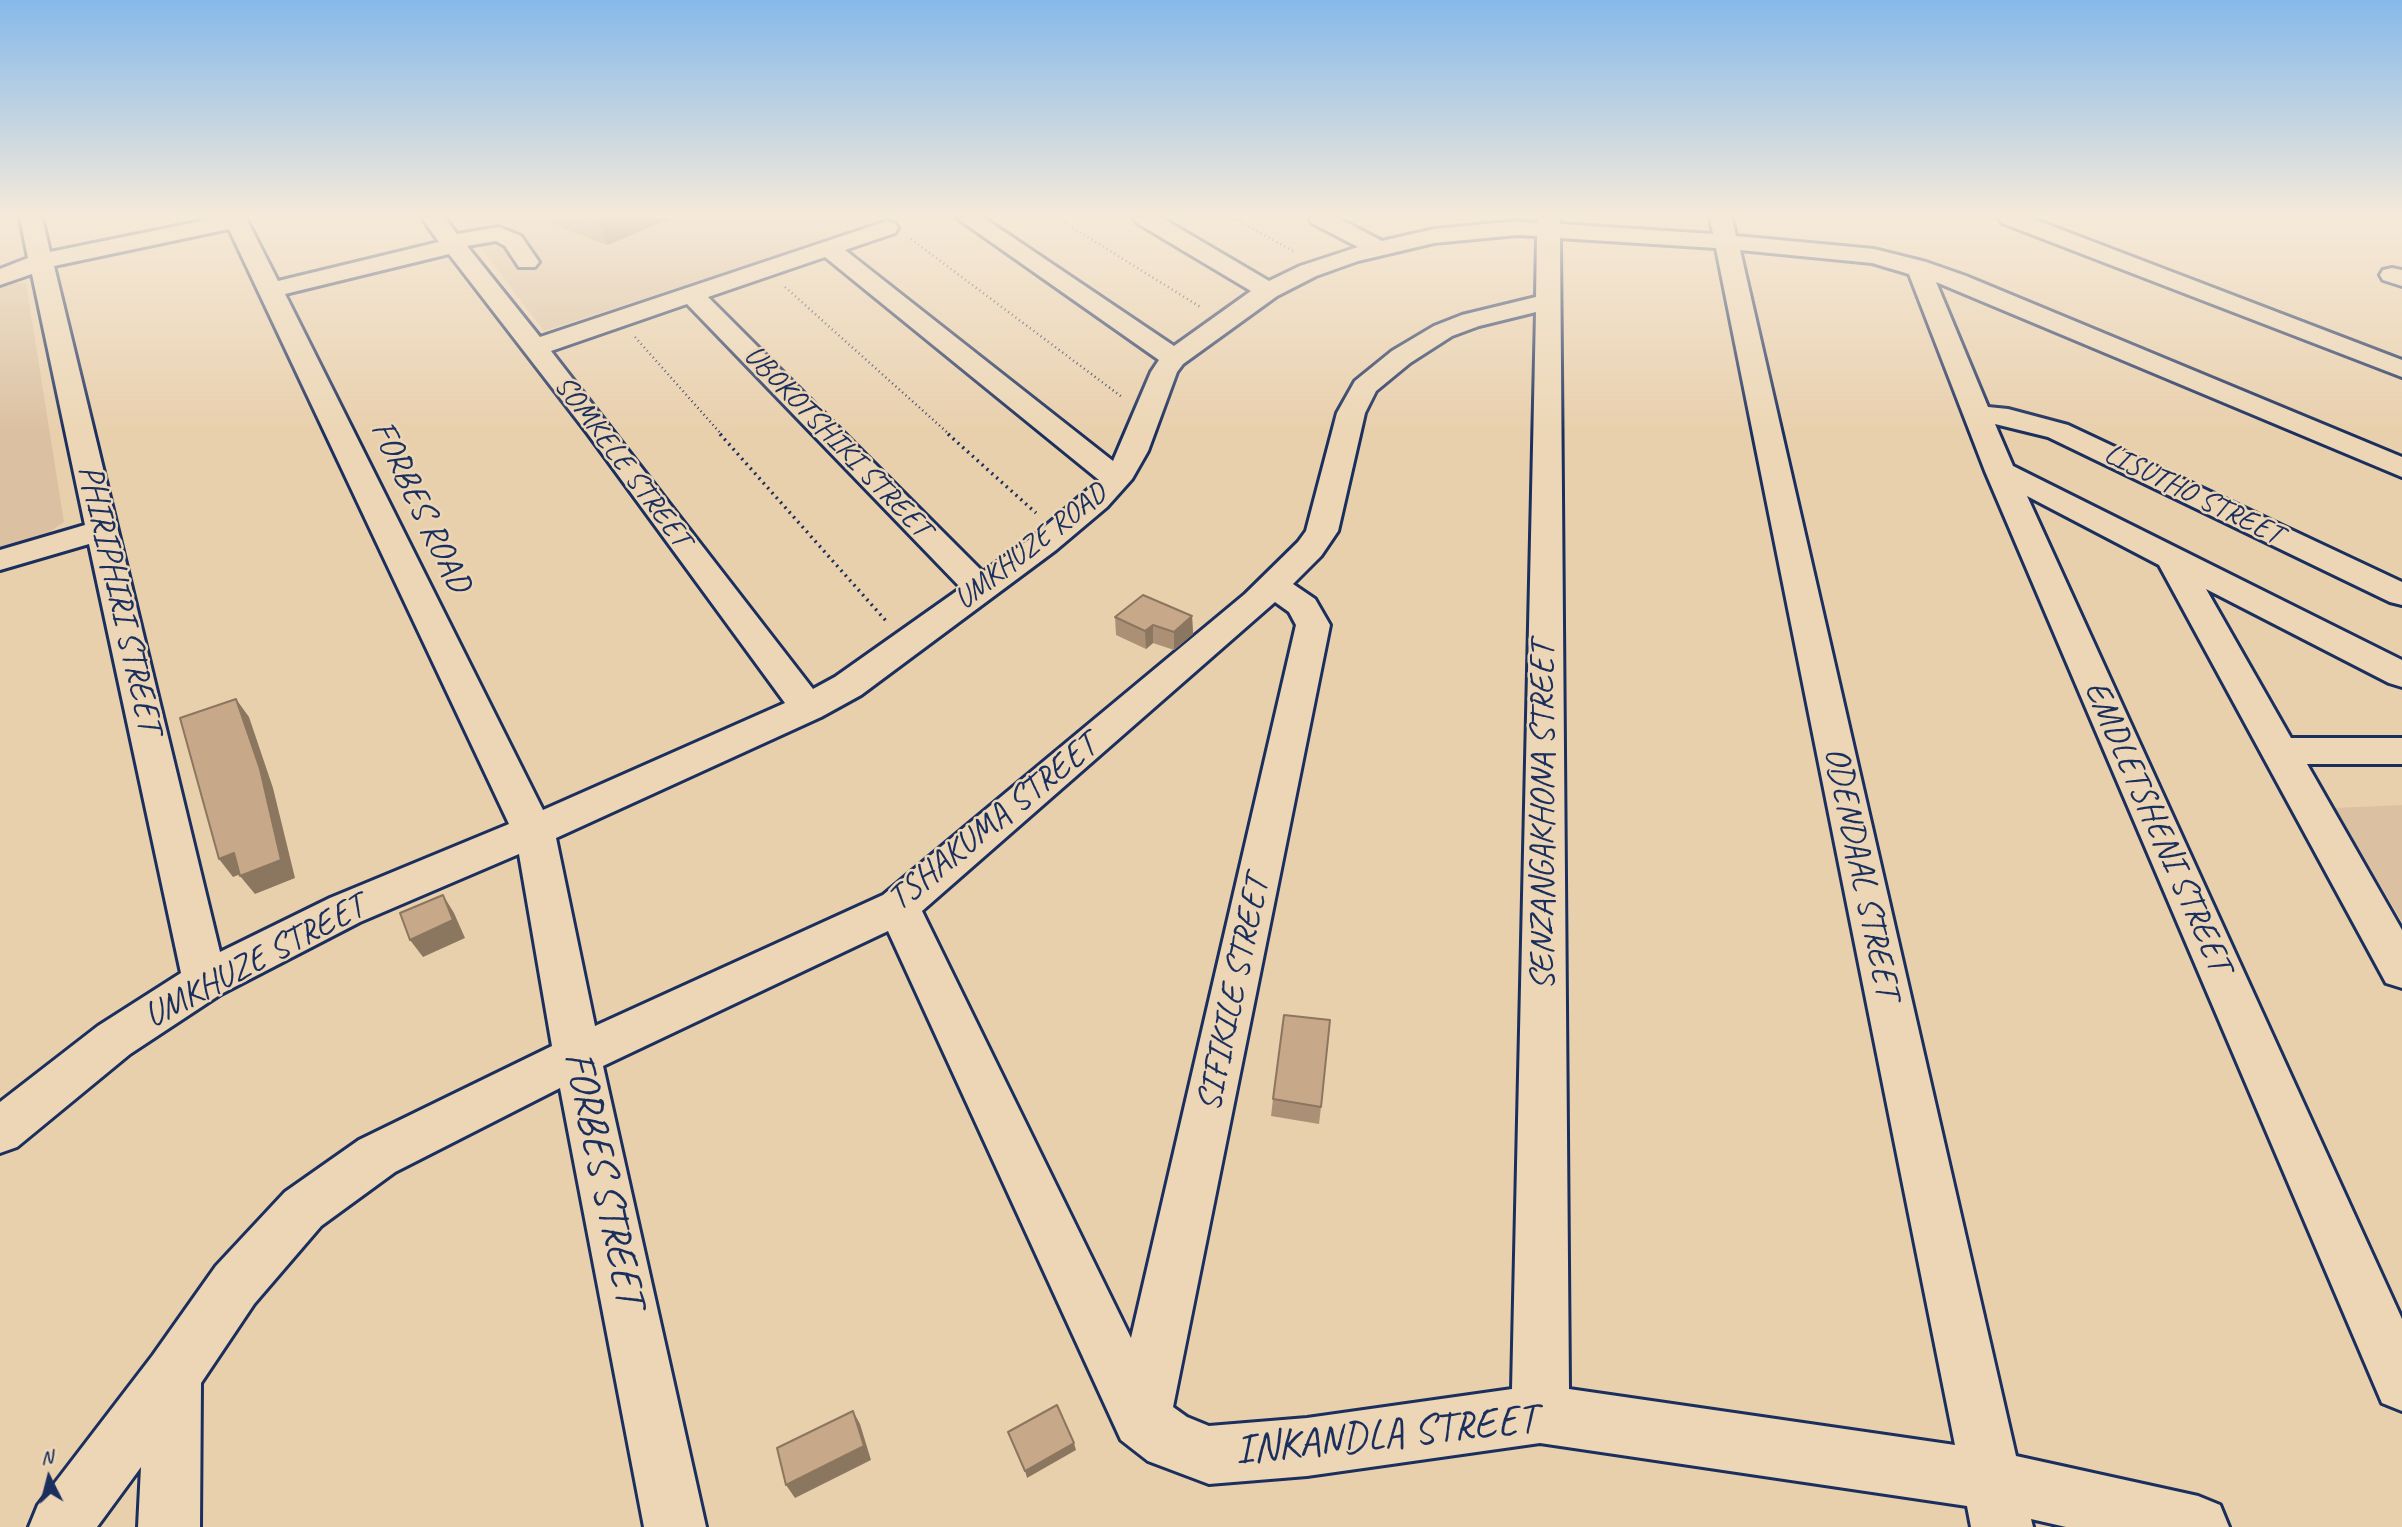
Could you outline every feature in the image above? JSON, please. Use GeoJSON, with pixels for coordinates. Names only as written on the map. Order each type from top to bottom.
{"type":"FeatureCollection","features":[{"type":"Feature","properties":{"kind":"street","name":"PHIRIPHIRI STREET"},"geometry":{"type":"LineString","coordinates":[[48,289],[205,981]]}},
{"type":"Feature","properties":{"kind":"street","name":"SOMKELE STREET"},"geometry":{"type":"LineString","coordinates":[[488,289],[598,428],[808,708]]}},
{"type":"Feature","properties":{"kind":"street"},"geometry":{"type":"LineString","coordinates":[[534,348],[712,289]]}},
{"type":"Feature","properties":{"kind":"street"},"geometry":{"type":"LineString","coordinates":[[880,289],[1117,479]]}},
{"type":"Feature","properties":{"kind":"street"},"geometry":{"type":"LineString","coordinates":[[1073,289],[1174,358]]}},
{"type":"Feature","properties":{"kind":"street","name":"UMKHUZE ROAD"},"geometry":{"type":"LineString","coordinates":[[532,831],[808,708],[848,686],[1057,532],[1117,479],[1133,451],[1164,372],[1174,358],[1272,289]]}},
{"type":"Feature","properties":{"kind":"street","name":"SENZANGAKHONA STREET"},"geometry":{"type":"LineString","coordinates":[[1540,1414],[1547,302],[1544,289]]}},
{"type":"Feature","properties":{"kind":"street","name":"ODENDAAL STREET"},"geometry":{"type":"LineString","coordinates":[[1737,289],[1997,1504]]}},
{"type":"Feature","properties":{"kind":"street","name":"EMDLETSHENI STREET"},"geometry":{"type":"LineString","coordinates":[[1927,289],[2000,471],[2402,1383]]}},
{"type":"Feature","properties":{"kind":"street","name":"UMKHUZE ROAD"},"geometry":{"type":"LineString","coordinates":[[1975,289],[2394,456]]}},
{"type":"Feature","properties":{"kind":"street"},"geometry":{"type":"LineString","coordinates":[[2195,289],[2402,369]]}},
{"type":"Feature","properties":{"kind":"street","name":"FORBES ROAD"},"geometry":{"type":"LineString","coordinates":[[270,290],[532,831]]}},
{"type":"Feature","properties":{"kind":"street","name":"UBOKOTSHIKI STREET"},"geometry":{"type":"LineString","coordinates":[[693,296],[980,588]]}},
{"type":"Feature","properties":{"kind":"street","name":"TSHAKUMA STREET"},"geometry":{"type":"LineString","coordinates":[[60,1527],[173,1375],[235,1285],[303,1209],[377,1156],[577,1056],[898,907],[1273,586],[1310,549],[1322,531],[1351,412],[1365,387],[1401,357],[1443,331],[1471,320],[1547,302]]}},
{"type":"Feature","properties":{"kind":"street","name":"LISUTHO STREET"},"geometry":{"type":"LineString","coordinates":[[1978,414],[2008,417],[2058,431],[2402,595]]}},
{"type":"Feature","properties":{"kind":"street"},"geometry":{"type":"LineString","coordinates":[[2000,471],[2402,674]]}},
{"type":"Feature","properties":{"kind":"street"},"geometry":{"type":"LineString","coordinates":[[0,560],[103,530]]}},
{"type":"Feature","properties":{"kind":"street"},"geometry":{"type":"LineString","coordinates":[[2170,555],[2402,970]]}},
{"type":"Feature","properties":{"kind":"street","name":"SIFIKILE STREET"},"geometry":{"type":"LineString","coordinates":[[1141,1420],[1314,625],[1303,606],[1273,586]]}},
{"type":"Feature","properties":{"kind":"street"},"geometry":{"type":"LineString","coordinates":[[2280,751],[2402,751]]}},
{"type":"Feature","properties":{"kind":"street","name":"UMKHUZE STREET"},"geometry":{"type":"LineString","coordinates":[[1,1130],[114,1040],[205,981],[345,910],[532,831]]}},
{"type":"Feature","properties":{"kind":"street","name":"FORBES STREET"},"geometry":{"type":"LineString","coordinates":[[532,831],[537,840],[577,1056],[676,1527]]}},
{"type":"Feature","properties":{"kind":"street","name":"INKANDLA STREET"},"geometry":{"type":"LineString","coordinates":[[898,907],[1141,1420],[1169,1440],[1209,1455],[1307,1447],[1540,1414],[1997,1504],[2198,1527]]}},
{"type":"Feature","properties":{"kind":"street"},"geometry":{"type":"LineString","coordinates":[[169,1527],[173,1375]]}},
{"type":"Feature","properties":{"kind":"path"},"geometry":{"type":"LineString","coordinates":[[787,289],[1057,532]]}},
{"type":"Feature","properties":{"kind":"path"},"geometry":{"type":"LineString","coordinates":[[976,289],[1107,387],[1148,412]]}},
{"type":"Feature","properties":{"kind":"path"},"geometry":{"type":"LineString","coordinates":[[1171,289],[1224,322]]}},
{"type":"Feature","properties":{"kind":"path"},"geometry":{"type":"LineString","coordinates":[[620,320],[906,643]]}},
{"type":"Feature","properties":{"kind":"shaded area"},"geometry":{"type":"Polygon","coordinates":[[[0,289],[27,289],[64,522],[41,538],[0,549],[0,289]]]}},
{"type":"Feature","properties":{"kind":"shaded area"},"geometry":{"type":"Polygon","coordinates":[[[512,289],[674,289],[544,331],[512,289]]]}},
{"type":"Feature","properties":{"kind":"shaded area"},"geometry":{"type":"Polygon","coordinates":[[[2402,805],[2402,922],[2335,808],[2402,805]]]}},
{"type":"Feature","properties":{"kind":"building"},"geometry":{"type":"Polygon","coordinates":[[[1143,595],[1192,616],[1174,632],[1153,625],[1145,631],[1115,617],[1143,595]]]}},
{"type":"Feature","properties":{"kind":"building"},"geometry":{"type":"Polygon","coordinates":[[[236,699],[260,769],[281,860],[240,876],[234,853],[219,859],[180,718],[236,699]]]}},
{"type":"Feature","properties":{"kind":"building"},"geometry":{"type":"Polygon","coordinates":[[[443,895],[453,920],[410,940],[400,913],[443,895]]]}},
{"type":"Feature","properties":{"kind":"building"},"geometry":{"type":"Polygon","coordinates":[[[1284,1015],[1330,1020],[1321,1107],[1273,1099],[1284,1015]]]}},
{"type":"Feature","properties":{"kind":"building"},"geometry":{"type":"Polygon","coordinates":[[[1057,1405],[1074,1443],[1025,1471],[1008,1432],[1057,1405]]]}},
{"type":"Feature","properties":{"kind":"building"},"geometry":{"type":"Polygon","coordinates":[[[853,1411],[864,1446],[786,1485],[777,1448],[853,1411]]]}}]}
